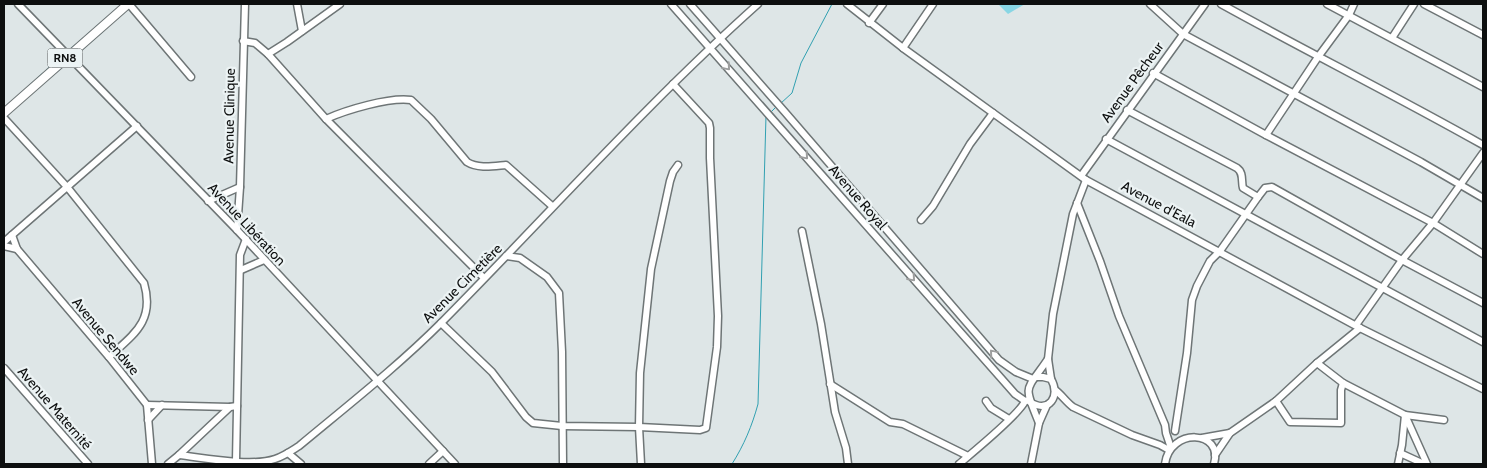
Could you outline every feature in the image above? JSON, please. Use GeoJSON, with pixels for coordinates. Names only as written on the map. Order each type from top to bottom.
{"type":"FeatureCollection","features":[{"type":"Feature","properties":{"kind":"main road","name":"RN8"},"geometry":{"type":"LineString","coordinates":[[4,113],[68,55],[129,4]]}},
{"type":"Feature","properties":{"kind":"street","name":"Avenue Libération"},"geometry":{"type":"LineString","coordinates":[[18,4],[246,239],[455,464]]}},
{"type":"Feature","properties":{"kind":"street"},"geometry":{"type":"LineString","coordinates":[[129,4],[191,77]]}},
{"type":"Feature","properties":{"kind":"street","name":"Avenue Clinique"},"geometry":{"type":"LineString","coordinates":[[237,230],[240,188],[245,4]]}},
{"type":"Feature","properties":{"kind":"street"},"geometry":{"type":"LineString","coordinates":[[296,4],[302,31]]}},
{"type":"Feature","properties":{"kind":"street"},"geometry":{"type":"LineString","coordinates":[[268,54],[340,4]]}},
{"type":"Feature","properties":{"kind":"street","name":"Avenue Royal"},"geometry":{"type":"LineString","coordinates":[[672,4],[1015,394],[1028,401]]}},
{"type":"Feature","properties":{"kind":"street","name":"Avenue Royal"},"geometry":{"type":"LineString","coordinates":[[690,4],[999,360],[1016,372],[1034,378]]}},
{"type":"Feature","properties":{"kind":"street","name":"Avenue Cimetière"},"geometry":{"type":"LineString","coordinates":[[180,456],[236,461],[264,461],[288,453],[378,380],[441,323],[552,206],[673,84],[710,47],[758,4]]}},
{"type":"Feature","properties":{"kind":"street","name":"Avenue d'Eala"},"geometry":{"type":"LineString","coordinates":[[847,4],[869,23],[1083,178],[1358,327],[1483,389]]}},
{"type":"Feature","properties":{"kind":"street"},"geometry":{"type":"LineString","coordinates":[[869,23],[883,4]]}},
{"type":"Feature","properties":{"kind":"street"},"geometry":{"type":"LineString","coordinates":[[903,48],[933,4]]}},
{"type":"Feature","properties":{"kind":"street"},"geometry":{"type":"LineString","coordinates":[[1150,4],[1182,34],[1421,162],[1483,198]]}},
{"type":"Feature","properties":{"kind":"street","name":"Avenue Pêcheur"},"geometry":{"type":"LineString","coordinates":[[1048,359],[1053,314],[1072,214],[1077,204],[1083,178],[1106,139],[1205,4]]}},
{"type":"Feature","properties":{"kind":"street"},"geometry":{"type":"LineString","coordinates":[[1220,4],[1318,57],[1400,98],[1483,145]]}},
{"type":"Feature","properties":{"kind":"street"},"geometry":{"type":"LineString","coordinates":[[1327,4],[1483,87]]}},
{"type":"Feature","properties":{"kind":"street"},"geometry":{"type":"LineString","coordinates":[[1266,135],[1318,57],[1349,15],[1354,4]]}},
{"type":"Feature","properties":{"kind":"street"},"geometry":{"type":"LineString","coordinates":[[1392,38],[1414,4]]}},
{"type":"Feature","properties":{"kind":"street"},"geometry":{"type":"LineString","coordinates":[[1424,4],[1483,35]]}},
{"type":"Feature","properties":{"kind":"street"},"geometry":{"type":"LineString","coordinates":[[243,41],[255,43],[268,54],[326,120],[484,278]]}},
{"type":"Feature","properties":{"kind":"street"},"geometry":{"type":"LineString","coordinates":[[1153,73],[1433,223],[1483,254]]}},
{"type":"Feature","properties":{"kind":"street"},"geometry":{"type":"LineString","coordinates":[[441,323],[492,372],[529,421],[538,424],[562,426],[700,430],[706,428],[717,347],[718,306],[710,128],[709,123],[673,84]]}},
{"type":"Feature","properties":{"kind":"street"},"geometry":{"type":"LineString","coordinates":[[326,120],[354,108],[398,100],[411,100],[432,119],[467,162],[480,166],[506,165],[552,206]]}},
{"type":"Feature","properties":{"kind":"street"},"geometry":{"type":"LineString","coordinates":[[1128,110],[1241,171],[1242,188],[1258,197]]}},
{"type":"Feature","properties":{"kind":"street"},"geometry":{"type":"LineString","coordinates":[[921,220],[933,206],[970,144],[992,113]]}},
{"type":"Feature","properties":{"kind":"street"},"geometry":{"type":"LineString","coordinates":[[4,118],[68,188],[144,283],[147,295],[147,308],[144,320],[139,330],[109,357]]}},
{"type":"Feature","properties":{"kind":"street"},"geometry":{"type":"LineString","coordinates":[[16,249],[4,244],[138,126]]}},
{"type":"Feature","properties":{"kind":"street"},"geometry":{"type":"LineString","coordinates":[[1106,139],[1483,342]]}},
{"type":"Feature","properties":{"kind":"street"},"geometry":{"type":"LineString","coordinates":[[1214,464],[1215,455],[1230,433],[1276,401],[1358,327],[1402,260],[1433,223],[1483,153]]}},
{"type":"Feature","properties":{"kind":"street"},"geometry":{"type":"LineString","coordinates":[[641,464],[639,427],[640,373],[651,269],[670,181],[678,165]]}},
{"type":"Feature","properties":{"kind":"street"},"geometry":{"type":"LineString","coordinates":[[208,201],[240,188]]}},
{"type":"Feature","properties":{"kind":"street"},"geometry":{"type":"LineString","coordinates":[[1175,432],[1187,353],[1192,300],[1197,286],[1210,261],[1220,251],[1265,188],[1272,188],[1483,303]]}},
{"type":"Feature","properties":{"kind":"street"},"geometry":{"type":"LineString","coordinates":[[1077,204],[1100,261],[1119,316],[1165,425],[1170,449],[1165,464]]}},
{"type":"Feature","properties":{"kind":"street"},"geometry":{"type":"LineString","coordinates":[[802,231],[821,324],[836,418],[846,448],[848,464]]}},
{"type":"Feature","properties":{"kind":"street","name":"Avenue Sendwe"},"geometry":{"type":"LineString","coordinates":[[12,235],[16,249],[109,357],[147,405]]}},
{"type":"Feature","properties":{"kind":"street"},"geometry":{"type":"LineString","coordinates":[[236,461],[233,406],[241,270],[240,255],[246,239]]}},
{"type":"Feature","properties":{"kind":"street"},"geometry":{"type":"LineString","coordinates":[[516,246],[520,258]]}},
{"type":"Feature","properties":{"kind":"street"},"geometry":{"type":"LineString","coordinates":[[506,256],[520,258],[547,278],[558,293],[562,352],[563,464]]}},
{"type":"Feature","properties":{"kind":"street"},"geometry":{"type":"LineString","coordinates":[[241,270],[264,260]]}},
{"type":"Feature","properties":{"kind":"street"},"geometry":{"type":"LineString","coordinates":[[1039,423],[1028,401],[1027,390],[1048,359]]}},
{"type":"Feature","properties":{"kind":"street"},"geometry":{"type":"LineString","coordinates":[[1048,359],[1055,390],[1073,407],[1123,431],[1170,449]]}},
{"type":"Feature","properties":{"kind":"street"},"geometry":{"type":"LineString","coordinates":[[1317,362],[1343,383],[1405,415],[1444,420]]}},
{"type":"Feature","properties":{"kind":"street","name":"Avenue Maternité"},"geometry":{"type":"LineString","coordinates":[[4,368],[88,464]]}},
{"type":"Feature","properties":{"kind":"street"},"geometry":{"type":"LineString","coordinates":[[1034,378],[1047,377],[1051,379]]}},
{"type":"Feature","properties":{"kind":"street"},"geometry":{"type":"LineString","coordinates":[[1276,401],[1290,422],[1341,423],[1341,390],[1343,383]]}},
{"type":"Feature","properties":{"kind":"street"},"geometry":{"type":"LineString","coordinates":[[830,384],[890,422],[903,424],[968,456]]}},
{"type":"Feature","properties":{"kind":"street"},"geometry":{"type":"LineString","coordinates":[[1031,464],[1039,423],[1055,390]]}},
{"type":"Feature","properties":{"kind":"street"},"geometry":{"type":"LineString","coordinates":[[986,400],[991,408],[1009,419]]}},
{"type":"Feature","properties":{"kind":"street"},"geometry":{"type":"LineString","coordinates":[[1028,401],[1036,405],[1065,401]]}},
{"type":"Feature","properties":{"kind":"street"},"geometry":{"type":"LineString","coordinates":[[959,464],[1028,401]]}},
{"type":"Feature","properties":{"kind":"street"},"geometry":{"type":"LineString","coordinates":[[152,464],[147,405],[233,406]]}},
{"type":"Feature","properties":{"kind":"street"},"geometry":{"type":"LineString","coordinates":[[148,420],[162,405]]}},
{"type":"Feature","properties":{"kind":"street"},"geometry":{"type":"LineString","coordinates":[[168,464],[180,456],[233,406]]}},
{"type":"Feature","properties":{"kind":"street"},"geometry":{"type":"LineString","coordinates":[[1398,464],[1405,415]]}},
{"type":"Feature","properties":{"kind":"street"},"geometry":{"type":"LineString","coordinates":[[1405,415],[1425,464]]}},
{"type":"Feature","properties":{"kind":"street"},"geometry":{"type":"LineString","coordinates":[[1165,425],[1182,440]]}},
{"type":"Feature","properties":{"kind":"street"},"geometry":{"type":"LineString","coordinates":[[1170,449],[1182,440],[1230,433]]}},
{"type":"Feature","properties":{"kind":"street"},"geometry":{"type":"LineString","coordinates":[[1202,438],[1211,445],[1215,455]]}},
{"type":"Feature","properties":{"kind":"street"},"geometry":{"type":"LineString","coordinates":[[429,464],[443,451]]}},
{"type":"Feature","properties":{"kind":"street"},"geometry":{"type":"LineString","coordinates":[[288,453],[301,464]]}},
{"type":"Feature","properties":{"kind":"street"},"geometry":{"type":"LineString","coordinates":[[1400,453],[1425,464]]}},
{"type":"Feature","properties":{"kind":"shaded area"},"geometry":{"type":"Polygon","coordinates":[[[998,4],[1025,4],[1008,14],[998,4]]]}},
{"type":"Feature","properties":{"kind":"waterway"},"geometry":{"type":"LineString","coordinates":[[68,51],[122,4]]}},
{"type":"Feature","properties":{"kind":"waterway"},"geometry":{"type":"LineString","coordinates":[[780,104],[792,93],[801,63],[832,4]]}},
{"type":"Feature","properties":{"kind":"waterway"},"geometry":{"type":"LineString","coordinates":[[74,57],[107,28]]}},
{"type":"Feature","properties":{"kind":"waterway"},"geometry":{"type":"LineString","coordinates":[[4,108],[63,55]]}},
{"type":"Feature","properties":{"kind":"waterway"},"geometry":{"type":"LineString","coordinates":[[52,76],[70,61]]}},
{"type":"Feature","properties":{"kind":"waterway"},"geometry":{"type":"LineString","coordinates":[[771,112],[777,106]]}},
{"type":"Feature","properties":{"kind":"waterway"},"geometry":{"type":"LineString","coordinates":[[732,464],[747,435],[758,404],[766,116]]}}]}
